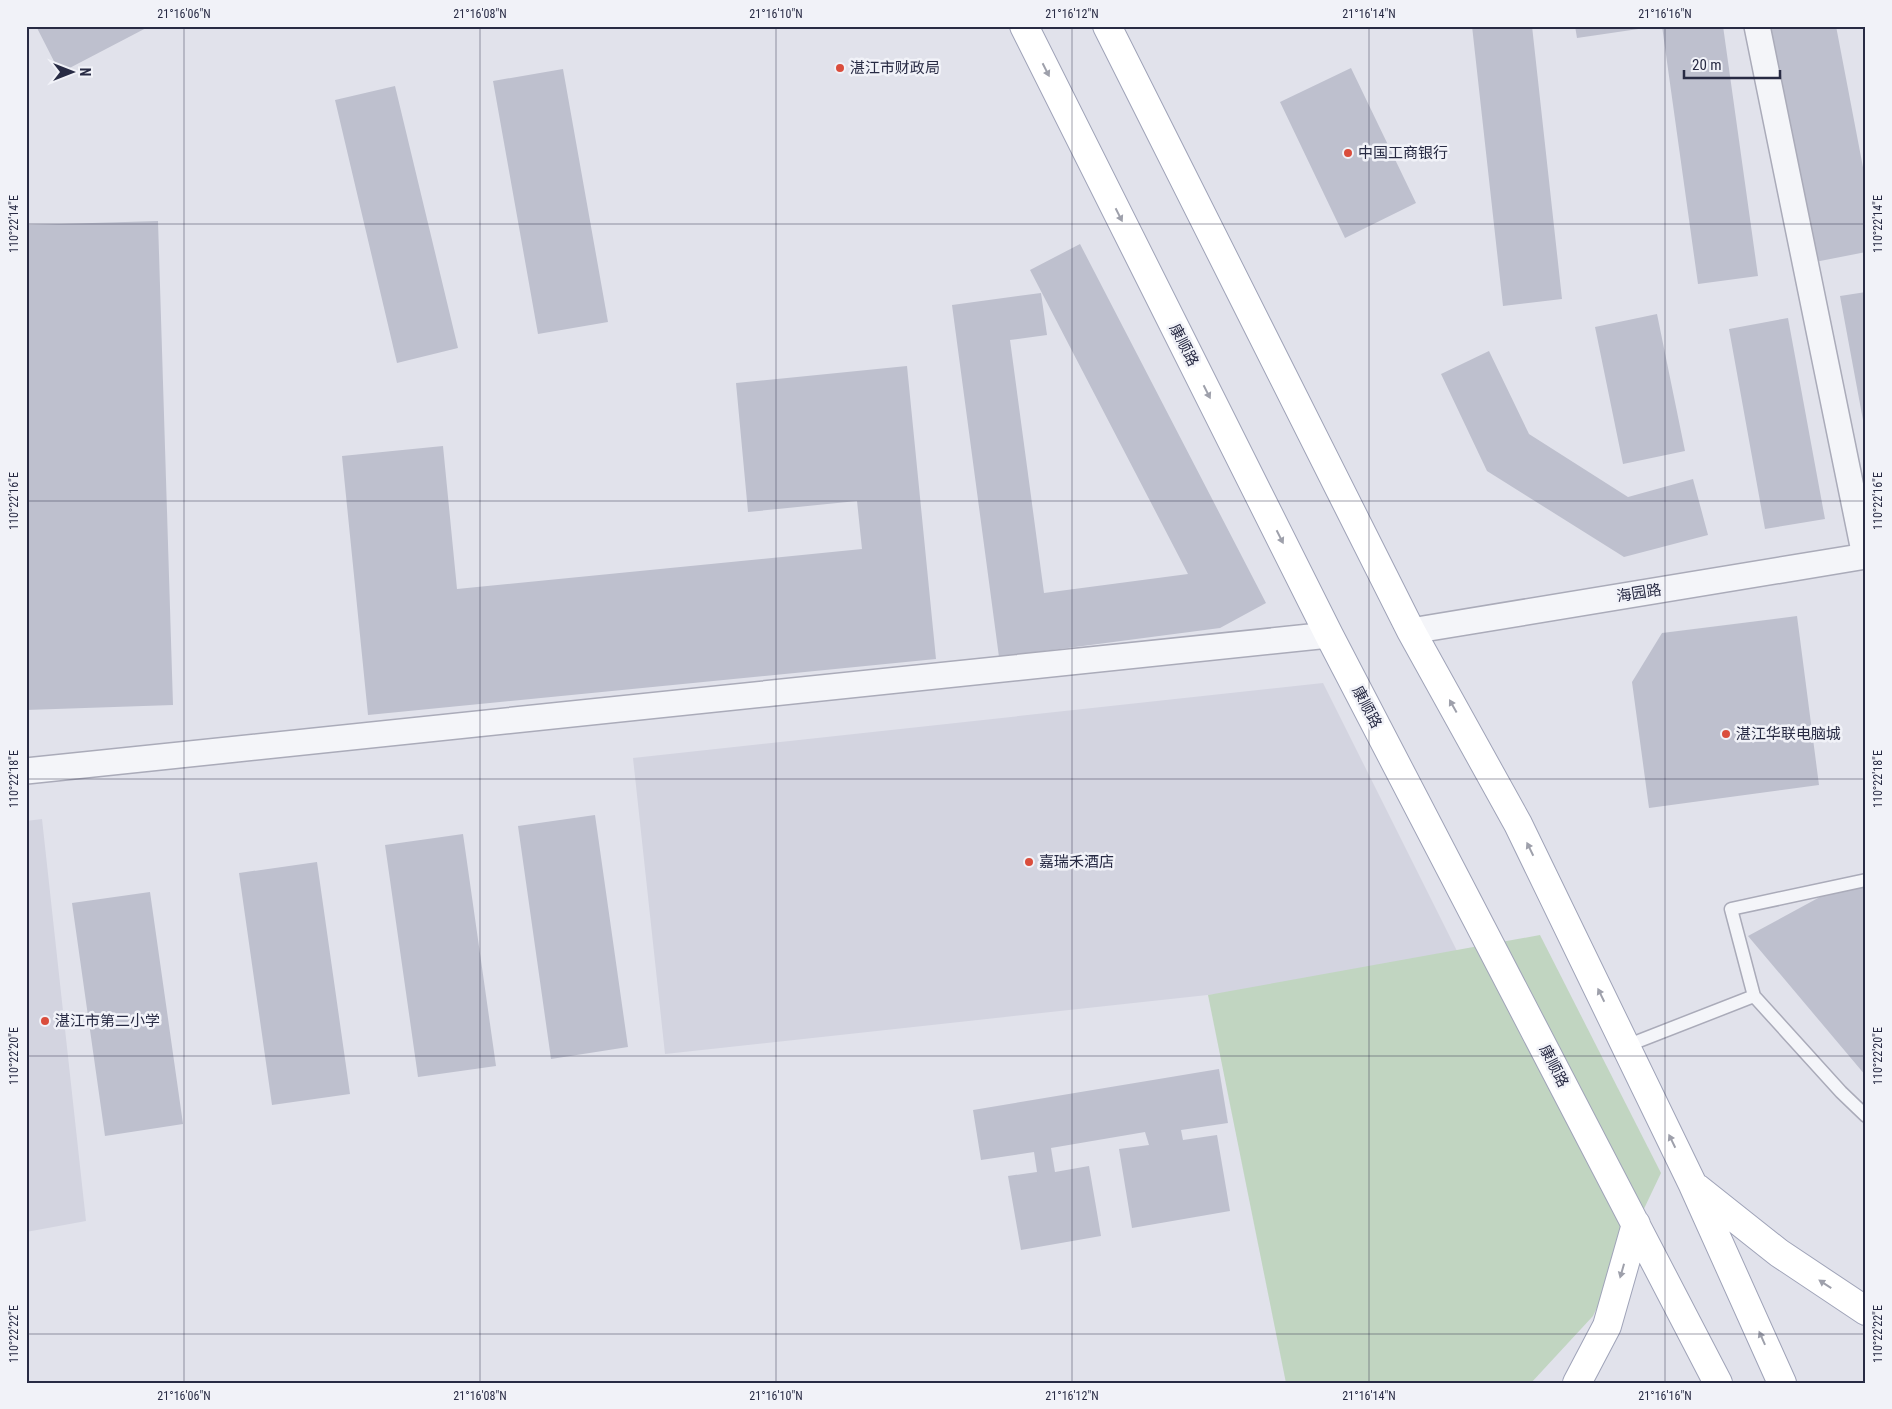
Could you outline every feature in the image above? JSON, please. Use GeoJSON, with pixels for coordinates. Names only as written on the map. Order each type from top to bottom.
{"type":"FeatureCollection","features":[{"type":"Feature","properties":{"kind":"main road","name":"康顺路"},"geometry":{"type":"LineString","coordinates":[[1024,26],[1329,635],[1718,1383]]}},
{"type":"Feature","properties":{"kind":"main road"},"geometry":{"type":"LineString","coordinates":[[1107,26],[1411,631],[1518,824],[1693,1185],[1782,1383]]}},
{"type":"Feature","properties":{"kind":"main road"},"geometry":{"type":"LineString","coordinates":[[1693,1185],[1779,1253],[1866,1311]]}},
{"type":"Feature","properties":{"kind":"main road"},"geometry":{"type":"LineString","coordinates":[[1577,1383],[1606,1326],[1636,1224]]}},
{"type":"Feature","properties":{"kind":"street"},"geometry":{"type":"LineString","coordinates":[[1758,26],[1865,556]]}},
{"type":"Feature","properties":{"kind":"street","name":"海园路"},"geometry":{"type":"LineString","coordinates":[[1411,631],[1865,556]]}},
{"type":"Feature","properties":{"kind":"street"},"geometry":{"type":"LineString","coordinates":[[26,771],[1329,635]]}},
{"type":"Feature","properties":{"kind":"lane"},"geometry":{"type":"LineString","coordinates":[[1866,880],[1731,909],[1754,996],[1840,1092],[1866,1116]]}},
{"type":"Feature","properties":{"kind":"lane"},"geometry":{"type":"LineString","coordinates":[[1626,1046],[1754,996]]}},
{"type":"Feature","properties":{"kind":"shaded area","name":"嘉瑞禾酒店"},"geometry":{"type":"Polygon","coordinates":[[[1323,683],[1465,967],[665,1054],[633,758],[1323,683]]]}},
{"type":"Feature","properties":{"kind":"shaded area","name":"湛江市第二小学"},"geometry":{"type":"Polygon","coordinates":[[[42,819],[86,1221],[26,1232],[26,821],[42,819]]]}},
{"type":"Feature","properties":{"kind":"green space"},"geometry":{"type":"Polygon","coordinates":[[[1540,935],[1661,1173],[1593,1316],[1531,1383],[1286,1383],[1208,995],[1540,935]]]}},
{"type":"Feature","properties":{"kind":"building"},"geometry":{"type":"Polygon","coordinates":[[[36,26],[150,26],[60,73],[36,26]]]}},
{"type":"Feature","properties":{"kind":"building"},"geometry":{"type":"Polygon","coordinates":[[[1472,26],[1532,26],[1562,299],[1503,306],[1472,26]]]}},
{"type":"Feature","properties":{"kind":"building"},"geometry":{"type":"Polygon","coordinates":[[[1575,26],[1652,26],[1652,27],[1577,38],[1575,26]]]}},
{"type":"Feature","properties":{"kind":"building"},"geometry":{"type":"Polygon","coordinates":[[[1662,26],[1723,26],[1758,276],[1698,284],[1662,26]]]}},
{"type":"Feature","properties":{"kind":"building"},"geometry":{"type":"Polygon","coordinates":[[[1770,26],[1836,26],[1866,183],[1866,252],[1815,262],[1770,26]]]}},
{"type":"Feature","properties":{"kind":"building","name":"中国工商银行"},"geometry":{"type":"Polygon","coordinates":[[[1351,68],[1416,203],[1345,238],[1280,102],[1351,68]]]}},
{"type":"Feature","properties":{"kind":"building"},"geometry":{"type":"Polygon","coordinates":[[[563,69],[608,322],[538,334],[493,81],[563,69]]]}},
{"type":"Feature","properties":{"kind":"building"},"geometry":{"type":"Polygon","coordinates":[[[395,86],[458,348],[397,363],[335,100],[395,86]]]}},
{"type":"Feature","properties":{"kind":"building"},"geometry":{"type":"Polygon","coordinates":[[[158,221],[173,705],[26,710],[26,225],[158,221]]]}},
{"type":"Feature","properties":{"kind":"building"},"geometry":{"type":"Polygon","coordinates":[[[1080,244],[1266,603],[1220,628],[999,657],[952,305],[1041,293],[1047,335],[1010,340],[1044,593],[1188,574],[1030,270],[1080,244]]]}},
{"type":"Feature","properties":{"kind":"building"},"geometry":{"type":"Polygon","coordinates":[[[1866,292],[1866,431],[1865,431],[1840,296],[1866,292]]]}},
{"type":"Feature","properties":{"kind":"building"},"geometry":{"type":"Polygon","coordinates":[[[1657,314],[1685,451],[1623,464],[1595,327],[1657,314]]]}},
{"type":"Feature","properties":{"kind":"building"},"geometry":{"type":"Polygon","coordinates":[[[1788,318],[1825,519],[1765,529],[1729,329],[1788,318]]]}},
{"type":"Feature","properties":{"kind":"building"},"geometry":{"type":"Polygon","coordinates":[[[1489,351],[1529,434],[1628,497],[1693,479],[1708,535],[1624,557],[1487,471],[1441,374],[1489,351]]]}},
{"type":"Feature","properties":{"kind":"building"},"geometry":{"type":"Polygon","coordinates":[[[907,366],[936,659],[368,715],[342,456],[443,446],[457,589],[862,549],[857,501],[748,512],[736,383],[907,366]]]}},
{"type":"Feature","properties":{"kind":"building","name":"湛江华联电脑城"},"geometry":{"type":"Polygon","coordinates":[[[1797,616],[1819,785],[1649,808],[1632,682],[1662,633],[1797,616]]]}},
{"type":"Feature","properties":{"kind":"building"},"geometry":{"type":"Polygon","coordinates":[[[595,815],[628,1047],[551,1059],[518,826],[595,815]]]}},
{"type":"Feature","properties":{"kind":"building"},"geometry":{"type":"Polygon","coordinates":[[[463,834],[496,1066],[418,1077],[385,845],[463,834]]]}},
{"type":"Feature","properties":{"kind":"building"},"geometry":{"type":"Polygon","coordinates":[[[317,862],[350,1094],[272,1105],[239,873],[317,862]]]}},
{"type":"Feature","properties":{"kind":"building"},"geometry":{"type":"Polygon","coordinates":[[[1866,872],[1866,1076],[1748,936],[1866,872]]]}},
{"type":"Feature","properties":{"kind":"building"},"geometry":{"type":"Polygon","coordinates":[[[150,892],[183,1124],[105,1136],[72,903],[150,892]]]}},
{"type":"Feature","properties":{"kind":"building"},"geometry":{"type":"Polygon","coordinates":[[[1219,1069],[1228,1123],[1181,1130],[1183,1140],[1217,1135],[1230,1211],[1132,1228],[1119,1149],[1149,1145],[1145,1132],[1051,1148],[1055,1172],[1089,1166],[1101,1236],[1021,1250],[1008,1176],[1037,1172],[1034,1152],[981,1160],[973,1110],[1219,1069]]]}},
{"type":"Feature","properties":{"kind":"place","name":"湛江市财政局"},"geometry":{"type":"Point","coordinates":[840,68]}},
{"type":"Feature","properties":{"kind":"place","name":"中国工商银行"},"geometry":{"type":"Point","coordinates":[1348,153]}},
{"type":"Feature","properties":{"kind":"place","name":"湛江华联电脑城"},"geometry":{"type":"Point","coordinates":[1726,734]}},
{"type":"Feature","properties":{"kind":"place","name":"嘉瑞禾酒店"},"geometry":{"type":"Point","coordinates":[1029,862]}},
{"type":"Feature","properties":{"kind":"place","name":"湛江市第二小学"},"geometry":{"type":"Point","coordinates":[45,1021]}}]}
